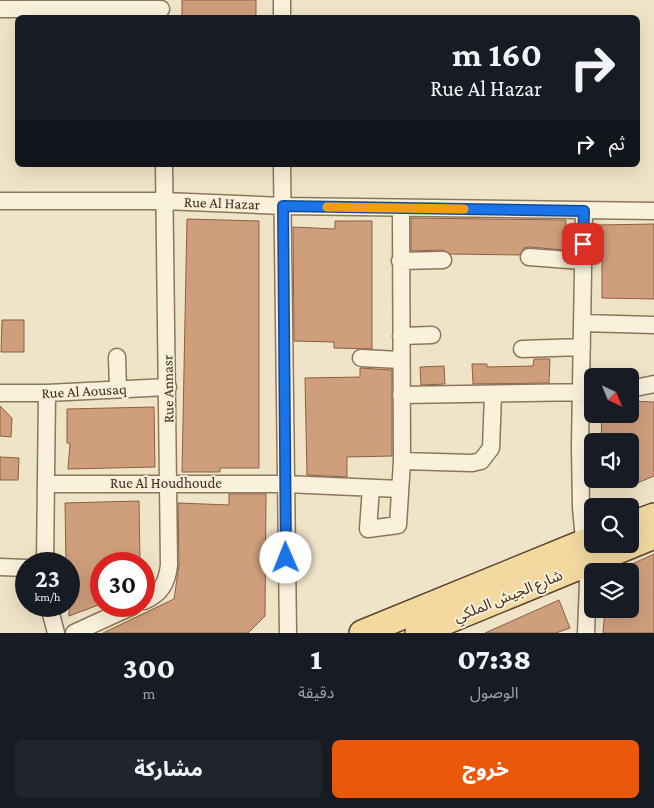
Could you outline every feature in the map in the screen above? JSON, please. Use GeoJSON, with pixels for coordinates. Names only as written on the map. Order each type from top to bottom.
{"type":"FeatureCollection","features":[{"type":"Feature","properties":{"kind":"main road"},"geometry":{"type":"LineString","coordinates":[[639,522],[654,516]]}},
{"type":"Feature","properties":{"kind":"main road","name":"شارع الجيش الملكي"},"geometry":{"type":"LineString","coordinates":[[639,539],[654,536]]}},
{"type":"Feature","properties":{"kind":"main road","name":"شارع الجيش الملكي"},"geometry":{"type":"LineString","coordinates":[[362,633],[584,550]]}},
{"type":"Feature","properties":{"kind":"main road","name":"شارع الجيش الملكي"},"geometry":{"type":"LineString","coordinates":[[418,633],[584,550]]}},
{"type":"Feature","properties":{"kind":"street"},"geometry":{"type":"LineString","coordinates":[[282,0],[282,15]]}},
{"type":"Feature","properties":{"kind":"street"},"geometry":{"type":"LineString","coordinates":[[0,9],[36,4],[161,9]]}},
{"type":"Feature","properties":{"kind":"street","name":"Rue Annasr"},"geometry":{"type":"LineString","coordinates":[[155,594],[159,592],[168,578],[169,483],[164,167]]}},
{"type":"Feature","properties":{"kind":"street"},"geometry":{"type":"LineString","coordinates":[[282,167],[282,294],[286,413],[285,484],[288,633]]}},
{"type":"Feature","properties":{"kind":"street","name":"Rue Al Hazar"},"geometry":{"type":"LineString","coordinates":[[0,201],[164,201],[283,206],[654,211]]}},
{"type":"Feature","properties":{"kind":"street"},"geometry":{"type":"LineString","coordinates":[[371,488],[368,529],[398,525],[402,461],[401,208]]}},
{"type":"Feature","properties":{"kind":"street"},"geometry":{"type":"LineString","coordinates":[[584,211],[582,261],[582,347],[584,370]]}},
{"type":"Feature","properties":{"kind":"street"},"geometry":{"type":"LineString","coordinates":[[529,257],[582,261]]}},
{"type":"Feature","properties":{"kind":"street"},"geometry":{"type":"LineString","coordinates":[[400,261],[443,260]]}},
{"type":"Feature","properties":{"kind":"street"},"geometry":{"type":"LineString","coordinates":[[582,323],[654,325]]}},
{"type":"Feature","properties":{"kind":"street"},"geometry":{"type":"LineString","coordinates":[[401,336],[432,334]]}},
{"type":"Feature","properties":{"kind":"street"},"geometry":{"type":"LineString","coordinates":[[522,349],[582,347]]}},
{"type":"Feature","properties":{"kind":"street"},"geometry":{"type":"LineString","coordinates":[[117,358],[118,389]]}},
{"type":"Feature","properties":{"kind":"street"},"geometry":{"type":"LineString","coordinates":[[361,358],[401,360]]}},
{"type":"Feature","properties":{"kind":"street"},"geometry":{"type":"LineString","coordinates":[[639,387],[654,384]]}},
{"type":"Feature","properties":{"kind":"street","name":"Rue Al Aousaq"},"geometry":{"type":"LineString","coordinates":[[0,393],[47,393],[168,387]]}},
{"type":"Feature","properties":{"kind":"street"},"geometry":{"type":"LineString","coordinates":[[45,552],[48,484],[47,393]]}},
{"type":"Feature","properties":{"kind":"street"},"geometry":{"type":"LineString","coordinates":[[401,395],[584,393]]}},
{"type":"Feature","properties":{"kind":"street"},"geometry":{"type":"LineString","coordinates":[[402,461],[472,463],[481,461],[491,448],[493,395]]}},
{"type":"Feature","properties":{"kind":"street"},"geometry":{"type":"LineString","coordinates":[[586,423],[587,498]]}},
{"type":"Feature","properties":{"kind":"street","name":"Rue Al Houdhoude"},"geometry":{"type":"LineString","coordinates":[[48,484],[285,484],[400,489]]}},
{"type":"Feature","properties":{"kind":"street"},"geometry":{"type":"LineString","coordinates":[[586,633],[587,553]]}},
{"type":"Feature","properties":{"kind":"street"},"geometry":{"type":"LineString","coordinates":[[0,567],[15,568]]}},
{"type":"Feature","properties":{"kind":"street"},"geometry":{"type":"LineString","coordinates":[[52,617],[56,633]]}},
{"type":"Feature","properties":{"kind":"street"},"geometry":{"type":"LineString","coordinates":[[74,633],[109,617]]}},
{"type":"Feature","properties":{"kind":"building"},"geometry":{"type":"Polygon","coordinates":[[[182,0],[256,0],[256,15],[182,15],[182,0]]]}},
{"type":"Feature","properties":{"kind":"building"},"geometry":{"type":"Polygon","coordinates":[[[411,218],[566,220],[565,250],[529,247],[524,248],[520,255],[450,254],[443,250],[411,251],[411,218]]]}},
{"type":"Feature","properties":{"kind":"building"},"geometry":{"type":"Polygon","coordinates":[[[187,219],[259,221],[259,468],[220,468],[220,472],[182,472],[187,219]]]}},
{"type":"Feature","properties":{"kind":"building"},"geometry":{"type":"Polygon","coordinates":[[[335,221],[372,221],[372,349],[334,348],[334,342],[294,341],[293,227],[335,229],[335,221]]]}},
{"type":"Feature","properties":{"kind":"building"},"geometry":{"type":"Polygon","coordinates":[[[654,224],[654,299],[602,298],[602,257],[598,257],[598,225],[654,224]]]}},
{"type":"Feature","properties":{"kind":"building"},"geometry":{"type":"Polygon","coordinates":[[[2,320],[24,320],[24,352],[1,352],[2,320]]]}},
{"type":"Feature","properties":{"kind":"building"},"geometry":{"type":"Polygon","coordinates":[[[534,359],[550,359],[549,383],[473,384],[472,364],[487,364],[487,367],[533,366],[534,359]]]}},
{"type":"Feature","properties":{"kind":"building"},"geometry":{"type":"Polygon","coordinates":[[[444,366],[445,384],[421,385],[420,367],[444,366]]]}},
{"type":"Feature","properties":{"kind":"building"},"geometry":{"type":"Polygon","coordinates":[[[360,368],[392,370],[392,456],[347,457],[347,477],[307,475],[305,378],[360,377],[360,368]]]}},
{"type":"Feature","properties":{"kind":"building"},"geometry":{"type":"Polygon","coordinates":[[[639,401],[654,402],[654,476],[639,482],[639,433],[601,433],[602,423],[639,423],[639,401]]]}},
{"type":"Feature","properties":{"kind":"building"},"geometry":{"type":"Polygon","coordinates":[[[0,406],[12,418],[11,437],[0,436],[0,406]]]}},
{"type":"Feature","properties":{"kind":"building"},"geometry":{"type":"Polygon","coordinates":[[[154,407],[155,467],[68,469],[70,443],[67,443],[67,409],[154,407]]]}},
{"type":"Feature","properties":{"kind":"building"},"geometry":{"type":"Polygon","coordinates":[[[0,457],[19,458],[18,480],[0,480],[0,457]]]}},
{"type":"Feature","properties":{"kind":"building"},"geometry":{"type":"Polygon","coordinates":[[[229,494],[266,494],[265,616],[248,633],[103,633],[136,617],[155,617],[155,608],[174,599],[179,565],[178,503],[229,505],[229,494]]]}},
{"type":"Feature","properties":{"kind":"building"},"geometry":{"type":"Polygon","coordinates":[[[139,501],[140,552],[90,552],[90,608],[80,612],[80,552],[66,552],[65,503],[139,501]]]}},
{"type":"Feature","properties":{"kind":"building"},"geometry":{"type":"Polygon","coordinates":[[[654,554],[654,633],[603,633],[604,618],[639,618],[639,563],[634,563],[654,554]]]}},
{"type":"Feature","properties":{"kind":"building"},"geometry":{"type":"Polygon","coordinates":[[[559,600],[570,628],[556,633],[485,633],[559,600]]]}},
{"type":"Feature","properties":{"kind":"slow traffic"},"geometry":{"type":"LineString","coordinates":[[327,207],[464,209]]}},
{"type":"Feature","properties":{"kind":"route"},"geometry":{"type":"LineString","coordinates":[[286,558],[286,413],[282,294],[283,206],[584,211],[583,244]]}}]}
